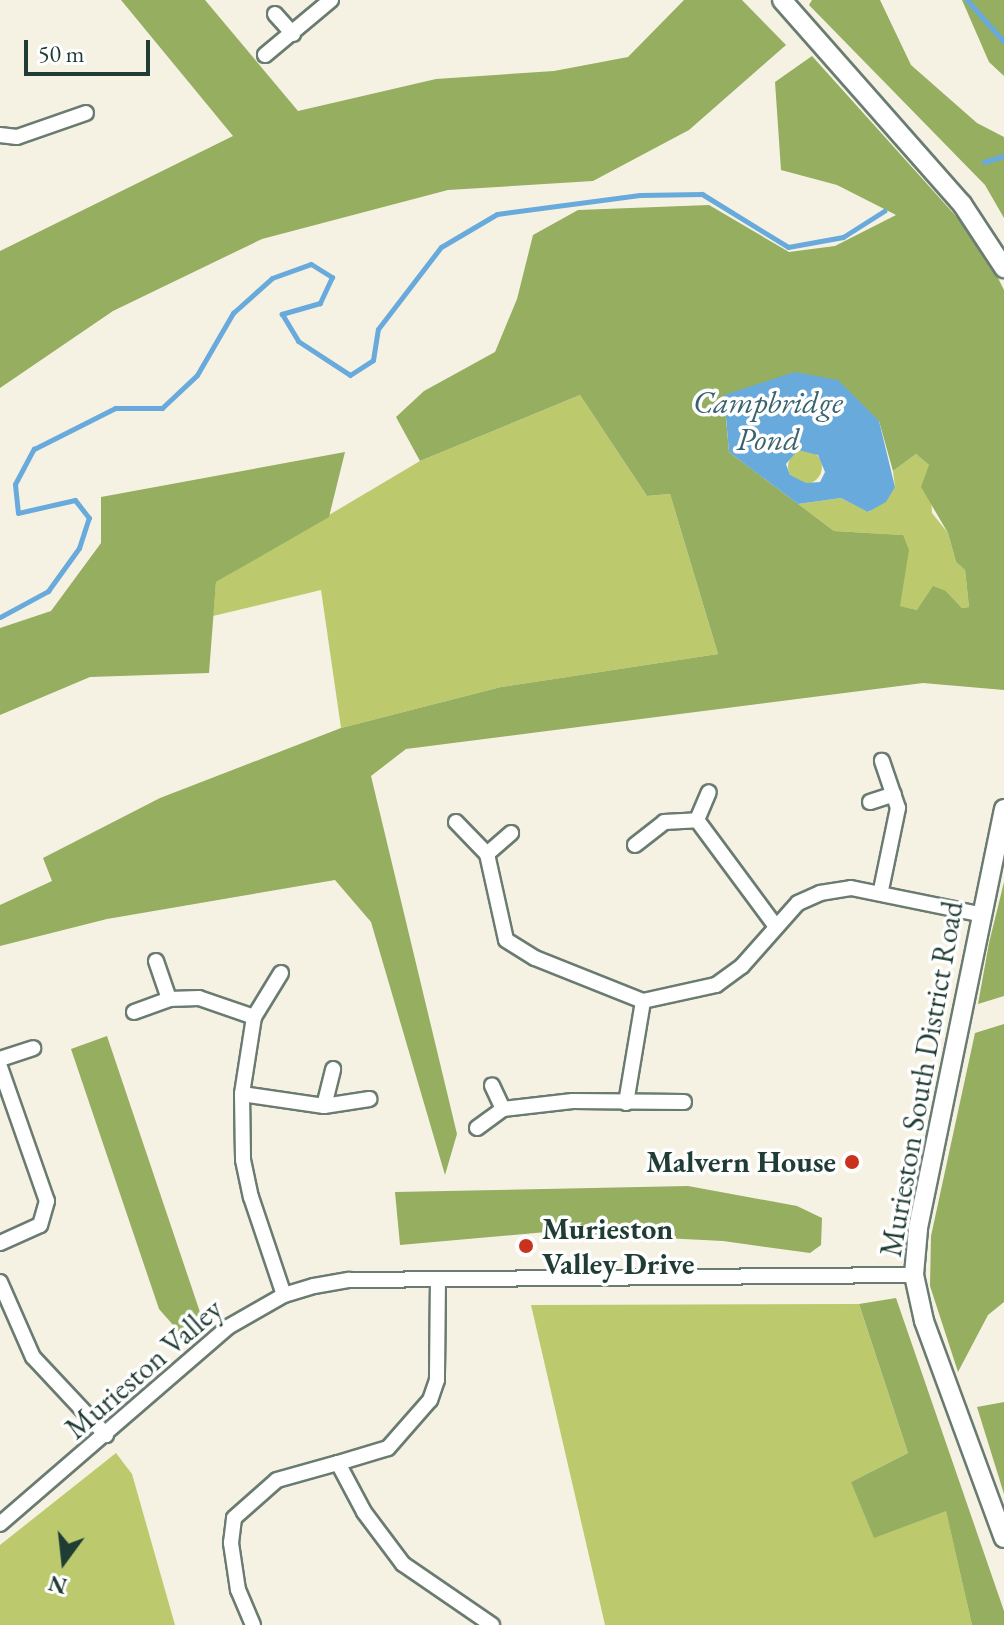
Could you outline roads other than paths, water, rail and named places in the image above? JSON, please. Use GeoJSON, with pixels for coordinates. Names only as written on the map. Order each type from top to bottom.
{"type":"FeatureCollection","features":[{"type":"Feature","properties":{"kind":"street"},"geometry":{"type":"LineString","coordinates":[[265,55],[331,0]]}},
{"type":"Feature","properties":{"kind":"street"},"geometry":{"type":"LineString","coordinates":[[782,0],[962,204],[1004,268]]}},
{"type":"Feature","properties":{"kind":"street"},"geometry":{"type":"LineString","coordinates":[[275,14],[293,34]]}},
{"type":"Feature","properties":{"kind":"street"},"geometry":{"type":"LineString","coordinates":[[0,135],[17,137],[86,113]]}},
{"type":"Feature","properties":{"kind":"street"},"geometry":{"type":"LineString","coordinates":[[881,890],[897,821],[894,794],[882,761]]}},
{"type":"Feature","properties":{"kind":"street"},"geometry":{"type":"LineString","coordinates":[[697,820],[709,792]]}},
{"type":"Feature","properties":{"kind":"street"},"geometry":{"type":"LineString","coordinates":[[870,802],[894,794]]}},
{"type":"Feature","properties":{"kind":"street","name":"Murieston South District Road"},"geometry":{"type":"LineString","coordinates":[[1004,809],[979,914],[918,1229],[914,1275],[924,1321],[1004,1538]]}},
{"type":"Feature","properties":{"kind":"street"},"geometry":{"type":"LineString","coordinates":[[635,845],[664,822],[697,820]]}},
{"type":"Feature","properties":{"kind":"street"},"geometry":{"type":"LineString","coordinates":[[697,820],[774,924]]}},
{"type":"Feature","properties":{"kind":"street"},"geometry":{"type":"LineString","coordinates":[[456,822],[487,854],[506,940],[535,958],[643,1001],[716,985],[742,966],[774,924],[820,893],[881,890],[979,914]]}},
{"type":"Feature","properties":{"kind":"street"},"geometry":{"type":"LineString","coordinates":[[487,854],[511,833]]}},
{"type":"Feature","properties":{"kind":"street"},"geometry":{"type":"LineString","coordinates":[[156,961],[169,999]]}},
{"type":"Feature","properties":{"kind":"street"},"geometry":{"type":"LineString","coordinates":[[281,973],[254,1017],[242,1094],[245,1172],[284,1295]]}},
{"type":"Feature","properties":{"kind":"street"},"geometry":{"type":"LineString","coordinates":[[134,1012],[169,999],[199,998],[254,1017]]}},
{"type":"Feature","properties":{"kind":"street"},"geometry":{"type":"LineString","coordinates":[[626,1103],[643,1001]]}},
{"type":"Feature","properties":{"kind":"street"},"geometry":{"type":"LineString","coordinates":[[0,1059],[33,1048]]}},
{"type":"Feature","properties":{"kind":"street"},"geometry":{"type":"LineString","coordinates":[[0,1067],[47,1201],[40,1225],[0,1243]]}},
{"type":"Feature","properties":{"kind":"street"},"geometry":{"type":"LineString","coordinates":[[324,1106],[333,1069]]}},
{"type":"Feature","properties":{"kind":"street"},"geometry":{"type":"LineString","coordinates":[[492,1085],[503,1109]]}},
{"type":"Feature","properties":{"kind":"street"},"geometry":{"type":"LineString","coordinates":[[242,1094],[324,1106],[369,1099]]}},
{"type":"Feature","properties":{"kind":"street"},"geometry":{"type":"LineString","coordinates":[[477,1128],[503,1109],[532,1102],[684,1102]]}},
{"type":"Feature","properties":{"kind":"street","name":"Murieston Valley"},"geometry":{"type":"LineString","coordinates":[[0,1524],[228,1327],[284,1295],[349,1280],[914,1275]]}},
{"type":"Feature","properties":{"kind":"street"},"geometry":{"type":"LineString","coordinates":[[253,1625],[238,1590],[231,1543],[234,1518],[277,1480],[388,1448],[409,1430],[430,1400],[437,1380],[438,1279]]}},
{"type":"Feature","properties":{"kind":"street"},"geometry":{"type":"LineString","coordinates":[[0,1282],[33,1357],[106,1435]]}},
{"type":"Feature","properties":{"kind":"street"},"geometry":{"type":"LineString","coordinates":[[338,1463],[364,1512],[403,1564],[478,1622],[492,1625]]}},
{"type":"Feature","properties":{"kind":"water","name":"Campbridge Pond"},"geometry":{"type":"Polygon","coordinates":[[[795,372],[838,380],[879,421],[895,487],[886,502],[868,512],[841,498],[798,504],[729,452],[724,395],[795,372]],[[798,450],[786,464],[790,475],[806,483],[820,482],[825,472],[818,455],[798,450]]]}},
{"type":"Feature","properties":{"kind":"waterway"},"geometry":{"type":"LineString","coordinates":[[967,0],[1004,42]]}},
{"type":"Feature","properties":{"kind":"waterway"},"geometry":{"type":"LineString","coordinates":[[984,162],[1004,156]]}},
{"type":"Feature","properties":{"kind":"waterway"},"geometry":{"type":"LineString","coordinates":[[0,617],[48,591],[79,548],[89,518],[75,500],[18,513],[15,484],[34,449],[115,408],[162,408],[197,375],[233,313],[272,278],[311,264],[332,277],[320,303],[282,314],[298,341],[350,375],[373,360],[378,329],[441,247],[497,214],[640,195],[702,194],[788,247],[843,237],[884,211]]}},
{"type":"Feature","properties":{"kind":"place","name":"Malvern House"},"geometry":{"type":"Point","coordinates":[852,1162]}},
{"type":"Feature","properties":{"kind":"place","name":"Murieston Valley Drive"},"geometry":{"type":"Point","coordinates":[526,1246]}}]}
